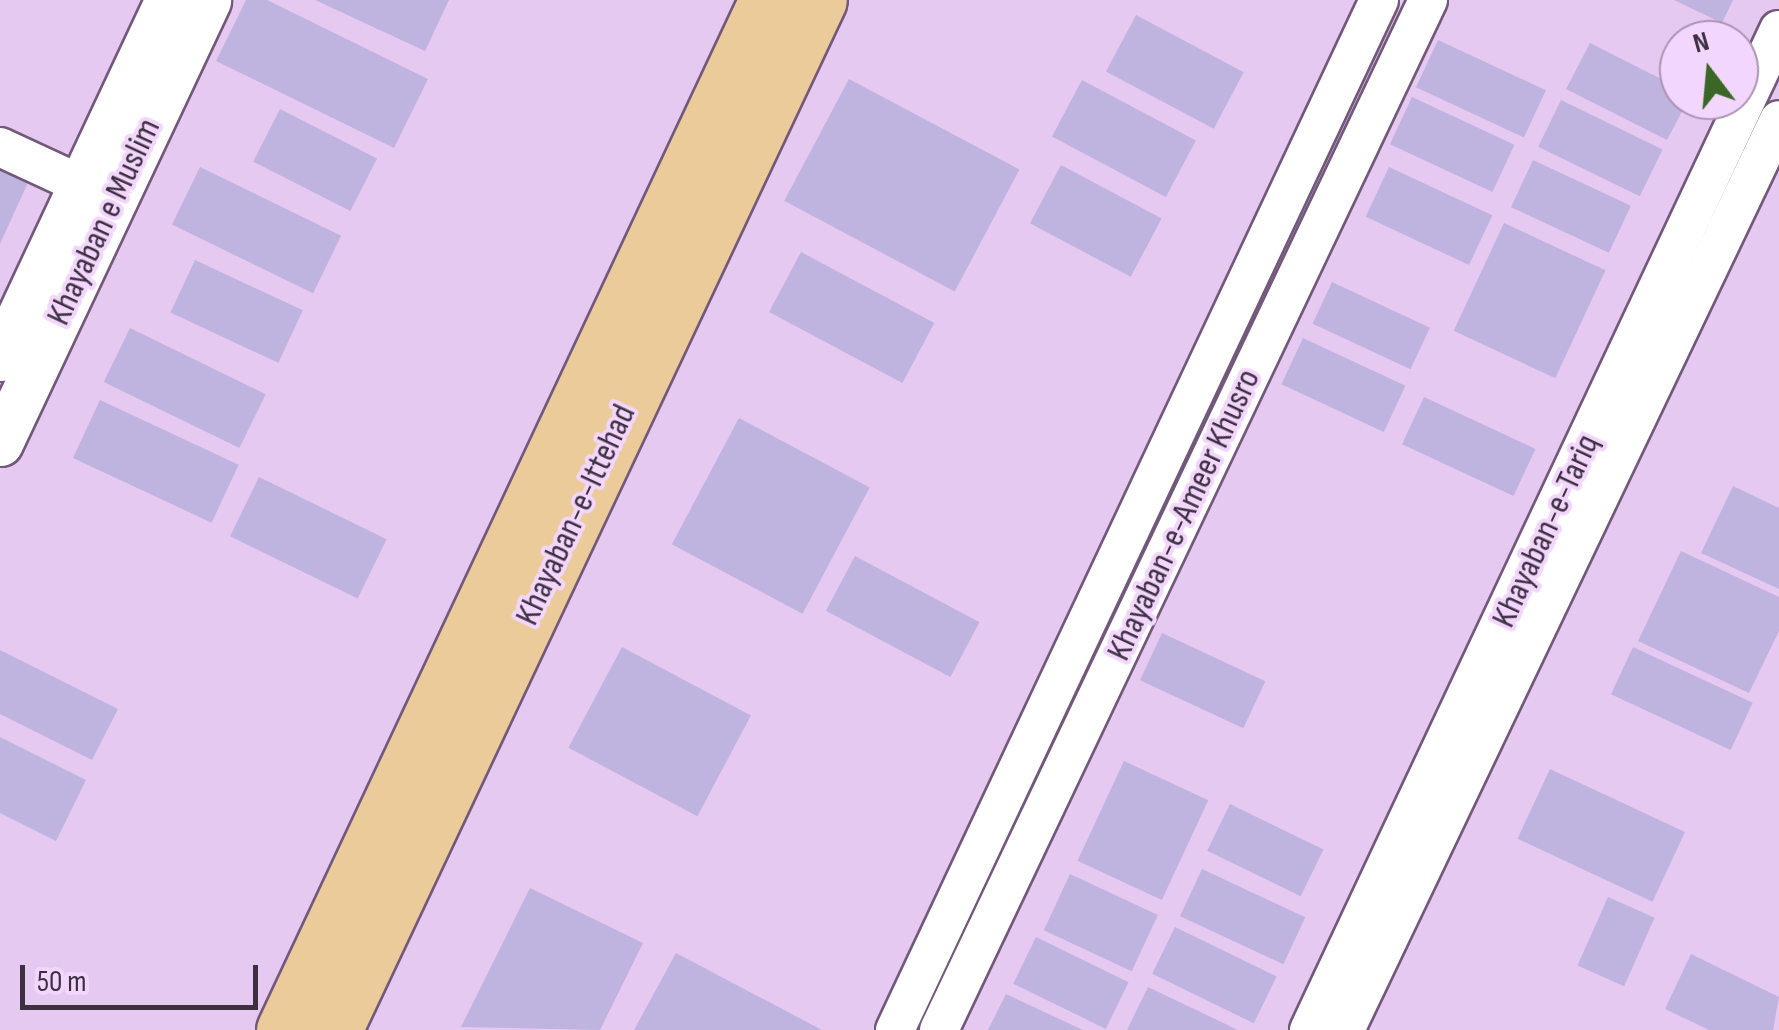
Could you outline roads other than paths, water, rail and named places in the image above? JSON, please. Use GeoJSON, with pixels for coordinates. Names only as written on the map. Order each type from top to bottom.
{"type":"FeatureCollection","features":[{"type":"Feature","properties":{"kind":"main road","name":"Khayaban-e-Ittehad"},"geometry":{"type":"LineString","coordinates":[[284,1030],[767,0]]}},
{"type":"Feature","properties":{"kind":"main road","name":"Khayaban-e-Ittehad"},"geometry":{"type":"LineString","coordinates":[[334,1030],[819,0]]}},
{"type":"Feature","properties":{"kind":"street"},"geometry":{"type":"LineString","coordinates":[[21,342],[80,184],[168,0]]}},
{"type":"Feature","properties":{"kind":"street","name":"Khayaban e Muslim"},"geometry":{"type":"LineString","coordinates":[[0,443],[21,342],[208,0]]}},
{"type":"Feature","properties":{"kind":"street","name":"Khayaban-e-Ameer Khusro"},"geometry":{"type":"LineString","coordinates":[[896,1030],[1379,0]]}},
{"type":"Feature","properties":{"kind":"street","name":"Khayaban-e-Ameer Khusro"},"geometry":{"type":"LineString","coordinates":[[939,1030],[1421,4]]}},
{"type":"Feature","properties":{"kind":"street","name":"Khayaban-e-Tariq"},"geometry":{"type":"LineString","coordinates":[[1346,1030],[1779,30]]}},
{"type":"Feature","properties":{"kind":"street","name":"Khayaban-e-Tariq"},"geometry":{"type":"LineString","coordinates":[[1309,1030],[1779,120]]}},
{"type":"Feature","properties":{"kind":"street"},"geometry":{"type":"LineString","coordinates":[[0,147],[80,184]]}}]}
